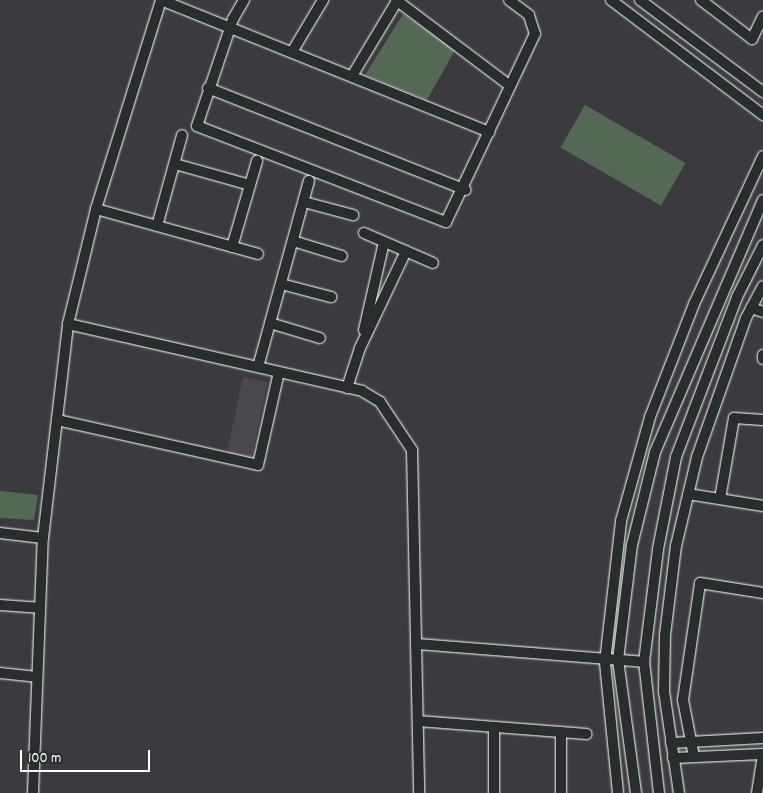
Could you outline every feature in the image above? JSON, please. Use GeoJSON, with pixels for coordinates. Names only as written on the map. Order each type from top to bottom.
{"type":"FeatureCollection","features":[{"type":"Feature","properties":{"kind":"street"},"geometry":{"type":"LineString","coordinates":[[33,793],[36,677],[43,538],[68,324],[96,209],[161,0],[490,132]]}},
{"type":"Feature","properties":{"kind":"street"},"geometry":{"type":"LineString","coordinates":[[244,0],[230,28],[196,121],[200,128],[446,222],[464,190],[535,24],[509,0]]}},
{"type":"Feature","properties":{"kind":"street"},"geometry":{"type":"LineString","coordinates":[[292,52],[323,0]]}},
{"type":"Feature","properties":{"kind":"street"},"geometry":{"type":"LineString","coordinates":[[352,76],[396,0],[510,86]]}},
{"type":"Feature","properties":{"kind":"street"},"geometry":{"type":"LineString","coordinates":[[611,0],[763,114]]}},
{"type":"Feature","properties":{"kind":"street"},"geometry":{"type":"LineString","coordinates":[[640,0],[763,92]]}},
{"type":"Feature","properties":{"kind":"street"},"geometry":{"type":"LineString","coordinates":[[701,0],[752,39],[763,16]]}},
{"type":"Feature","properties":{"kind":"street"},"geometry":{"type":"LineString","coordinates":[[208,88],[464,190]]}},
{"type":"Feature","properties":{"kind":"street"},"geometry":{"type":"LineString","coordinates":[[157,226],[182,135]]}},
{"type":"Feature","properties":{"kind":"street"},"geometry":{"type":"LineString","coordinates":[[618,793],[605,662],[620,521],[650,417],[694,304],[763,156]]}},
{"type":"Feature","properties":{"kind":"street"},"geometry":{"type":"LineString","coordinates":[[232,247],[257,160]]}},
{"type":"Feature","properties":{"kind":"street"},"geometry":{"type":"LineString","coordinates":[[175,164],[250,185]]}},
{"type":"Feature","properties":{"kind":"street"},"geometry":{"type":"LineString","coordinates":[[258,368],[309,181]]}},
{"type":"Feature","properties":{"kind":"street"},"geometry":{"type":"LineString","coordinates":[[636,793],[618,660],[632,545],[655,452],[763,200]]}},
{"type":"Feature","properties":{"kind":"street"},"geometry":{"type":"LineString","coordinates":[[304,202],[353,215]]}},
{"type":"Feature","properties":{"kind":"street"},"geometry":{"type":"LineString","coordinates":[[96,209],[258,254]]}},
{"type":"Feature","properties":{"kind":"street"},"geometry":{"type":"LineString","coordinates":[[364,233],[433,263]]}},
{"type":"Feature","properties":{"kind":"street"},"geometry":{"type":"LineString","coordinates":[[293,241],[342,256]]}},
{"type":"Feature","properties":{"kind":"street"},"geometry":{"type":"LineString","coordinates":[[347,388],[360,348],[384,242]]}},
{"type":"Feature","properties":{"kind":"street"},"geometry":{"type":"LineString","coordinates":[[659,793],[644,662],[676,457],[737,298],[763,245]]}},
{"type":"Feature","properties":{"kind":"street"},"geometry":{"type":"LineString","coordinates":[[360,348],[406,251]]}},
{"type":"Feature","properties":{"kind":"street"},"geometry":{"type":"LineString","coordinates":[[281,284],[331,297]]}},
{"type":"Feature","properties":{"kind":"street"},"geometry":{"type":"LineString","coordinates":[[678,793],[664,692],[665,635],[688,494],[697,457],[751,308],[762,290]]}},
{"type":"Feature","properties":{"kind":"street"},"geometry":{"type":"LineString","coordinates":[[751,308],[763,312]]}},
{"type":"Feature","properties":{"kind":"street"},"geometry":{"type":"LineString","coordinates":[[68,324],[347,388],[380,402],[412,450],[419,793]]}},
{"type":"Feature","properties":{"kind":"street"},"geometry":{"type":"LineString","coordinates":[[270,324],[320,338]]}},
{"type":"Feature","properties":{"kind":"street"},"geometry":{"type":"LineString","coordinates":[[57,420],[258,465],[279,372]]}},
{"type":"Feature","properties":{"kind":"street"},"geometry":{"type":"LineString","coordinates":[[720,499],[734,418],[763,420]]}},
{"type":"Feature","properties":{"kind":"street"},"geometry":{"type":"LineString","coordinates":[[688,494],[763,506]]}},
{"type":"Feature","properties":{"kind":"street"},"geometry":{"type":"LineString","coordinates":[[0,534],[43,538]]}},
{"type":"Feature","properties":{"kind":"street"},"geometry":{"type":"LineString","coordinates":[[694,757],[683,700],[700,583],[763,592]]}},
{"type":"Feature","properties":{"kind":"street"},"geometry":{"type":"LineString","coordinates":[[0,605],[40,608]]}},
{"type":"Feature","properties":{"kind":"street"},"geometry":{"type":"LineString","coordinates":[[416,644],[605,662],[618,660],[644,662]]}},
{"type":"Feature","properties":{"kind":"street"},"geometry":{"type":"LineString","coordinates":[[0,673],[36,677]]}},
{"type":"Feature","properties":{"kind":"street"},"geometry":{"type":"LineString","coordinates":[[418,720],[494,728],[586,734]]}},
{"type":"Feature","properties":{"kind":"street"},"geometry":{"type":"LineString","coordinates":[[494,728],[494,793]]}},
{"type":"Feature","properties":{"kind":"street"},"geometry":{"type":"LineString","coordinates":[[561,732],[561,793]]}},
{"type":"Feature","properties":{"kind":"street"},"geometry":{"type":"LineString","coordinates":[[671,743],[763,738]]}},
{"type":"Feature","properties":{"kind":"street"},"geometry":{"type":"LineString","coordinates":[[673,758],[763,754],[757,793]]}},
{"type":"Feature","properties":{"kind":"shaded area"},"geometry":{"type":"Polygon","coordinates":[[[243,377],[267,382],[251,460],[226,455],[243,377]]]}},
{"type":"Feature","properties":{"kind":"green space"},"geometry":{"type":"Polygon","coordinates":[[[403,14],[455,50],[427,100],[365,75],[403,14]]]}},
{"type":"Feature","properties":{"kind":"green space"},"geometry":{"type":"Polygon","coordinates":[[[585,105],[685,163],[661,205],[560,147],[585,105]]]}},
{"type":"Feature","properties":{"kind":"green space"},"geometry":{"type":"Polygon","coordinates":[[[0,491],[38,495],[34,520],[0,518],[0,491]]]}}]}
